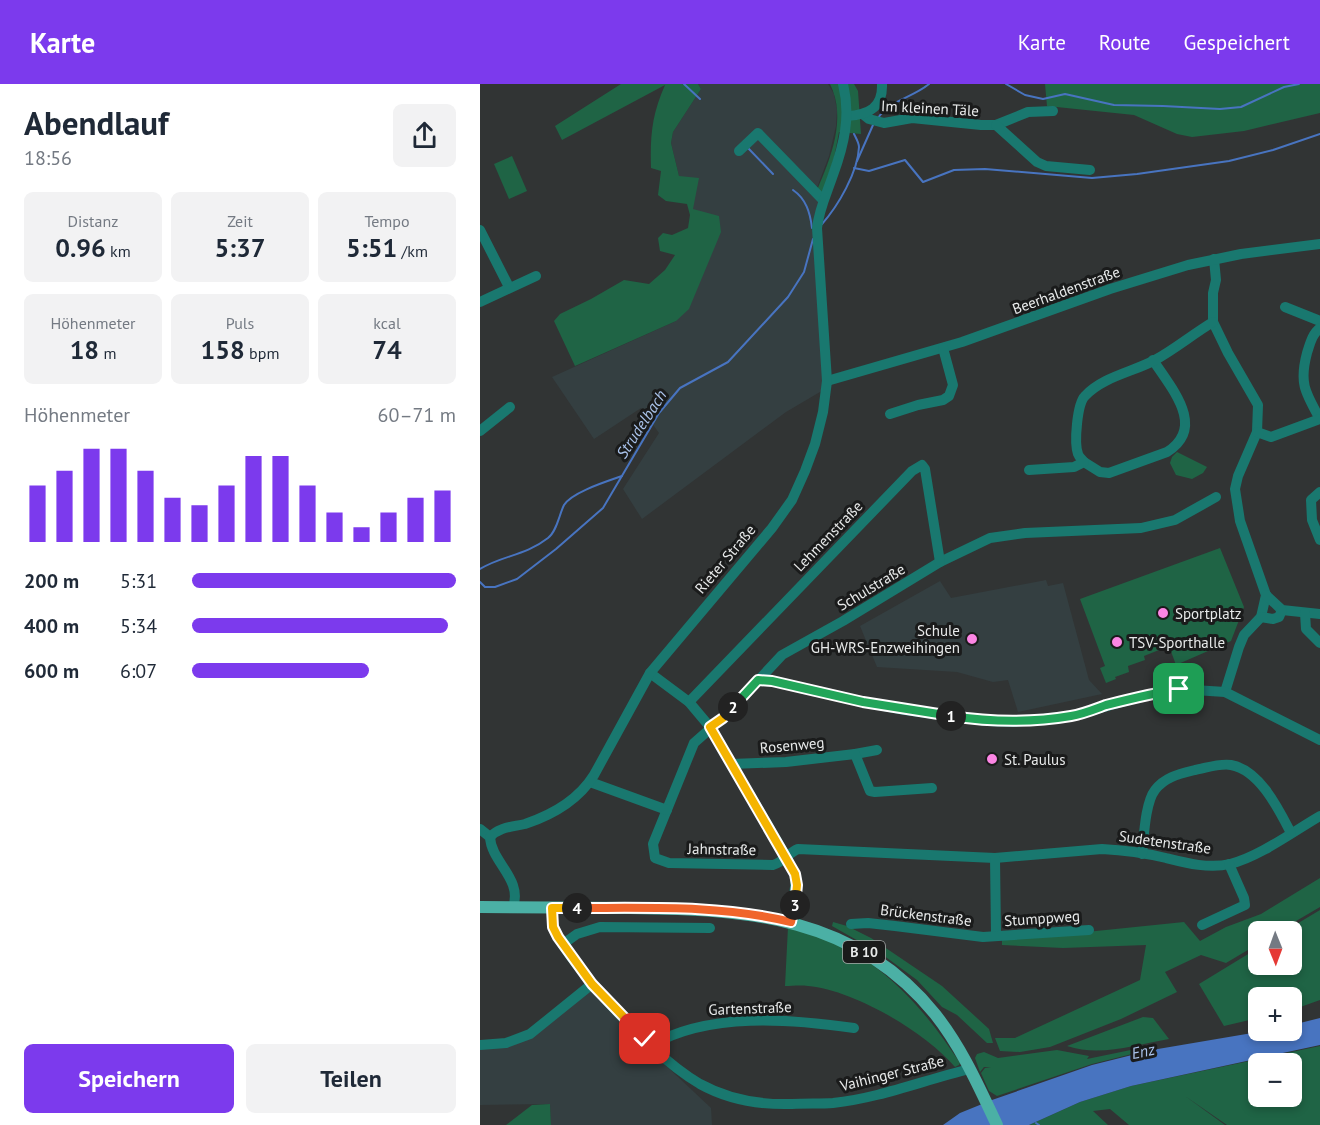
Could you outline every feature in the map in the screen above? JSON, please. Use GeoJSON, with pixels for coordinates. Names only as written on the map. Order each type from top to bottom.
{"type":"FeatureCollection","features":[{"type":"Feature","properties":{"kind":"main road","name":"B 10"},"geometry":{"type":"LineString","coordinates":[[480,907],[707,910],[758,915],[791,922],[845,941],[895,974],[934,1014],[954,1040],[997,1125]]}},
{"type":"Feature","properties":{"kind":"street","name":"Rieter Straße"},"geometry":{"type":"LineString","coordinates":[[490,837],[497,830],[525,824],[551,813],[575,797],[590,782],[650,673],[772,528],[792,500],[815,444],[823,411],[826,381],[818,218],[842,149],[847,116],[843,84]]}},
{"type":"Feature","properties":{"kind":"street"},"geometry":{"type":"LineString","coordinates":[[866,117],[880,102],[882,84]]}},
{"type":"Feature","properties":{"kind":"street","name":"Im kleinen Täle"},"geometry":{"type":"LineString","coordinates":[[847,116],[866,117],[884,123],[912,118],[996,125],[1028,112],[1053,111]]}},
{"type":"Feature","properties":{"kind":"street","name":"Im kleinen Täle"},"geometry":{"type":"LineString","coordinates":[[996,125],[1037,162],[1053,167],[1090,170]]}},
{"type":"Feature","properties":{"kind":"street"},"geometry":{"type":"LineString","coordinates":[[744,146],[758,133],[823,200]]}},
{"type":"Feature","properties":{"kind":"street"},"geometry":{"type":"LineString","coordinates":[[480,230],[509,287]]}},
{"type":"Feature","properties":{"kind":"street","name":"Beerhaldenstraße"},"geometry":{"type":"LineString","coordinates":[[826,381],[1001,330],[1110,289],[1214,259],[1320,244]]}},
{"type":"Feature","properties":{"kind":"street"},"geometry":{"type":"LineString","coordinates":[[1214,259],[1216,280],[1212,322],[1258,405],[1257,432],[1238,476],[1235,489],[1240,521],[1266,595],[1282,610],[1320,614]]}},
{"type":"Feature","properties":{"kind":"street"},"geometry":{"type":"LineString","coordinates":[[480,302],[536,276]]}},
{"type":"Feature","properties":{"kind":"street"},"geometry":{"type":"LineString","coordinates":[[1285,307],[1320,321]]}},
{"type":"Feature","properties":{"kind":"street"},"geometry":{"type":"LineString","coordinates":[[1154,360],[1185,414],[1183,436],[1175,447],[1157,456],[1109,473],[1084,462],[1077,448],[1078,414],[1080,403],[1085,396],[1105,383],[1154,360],[1212,322]]}},
{"type":"Feature","properties":{"kind":"street"},"geometry":{"type":"LineString","coordinates":[[1257,432],[1270,437],[1320,419],[1308,396],[1302,373],[1310,344],[1320,328]]}},
{"type":"Feature","properties":{"kind":"street"},"geometry":{"type":"LineString","coordinates":[[890,414],[943,400],[949,396],[953,385],[943,348]]}},
{"type":"Feature","properties":{"kind":"street"},"geometry":{"type":"LineString","coordinates":[[480,431],[510,407]]}},
{"type":"Feature","properties":{"kind":"street"},"geometry":{"type":"LineString","coordinates":[[1029,470],[1074,466],[1084,462]]}},
{"type":"Feature","properties":{"kind":"street","name":"Lehmenstraße"},"geometry":{"type":"LineString","coordinates":[[689,702],[912,471],[922,465],[925,469],[940,562]]}},
{"type":"Feature","properties":{"kind":"street"},"geometry":{"type":"LineString","coordinates":[[1320,492],[1311,500],[1310,510],[1320,540]]}},
{"type":"Feature","properties":{"kind":"street","name":"Schulstraße"},"geometry":{"type":"LineString","coordinates":[[655,858],[653,844],[694,743],[723,718],[782,655],[940,562],[984,541],[1005,535],[1141,528],[1175,520],[1216,497]]}},
{"type":"Feature","properties":{"kind":"street"},"geometry":{"type":"LineString","coordinates":[[1225,692],[1244,635],[1261,617],[1266,595]]}},
{"type":"Feature","properties":{"kind":"street"},"geometry":{"type":"LineString","coordinates":[[1261,617],[1273,619],[1279,617],[1282,610]]}},
{"type":"Feature","properties":{"kind":"street"},"geometry":{"type":"LineString","coordinates":[[1305,613],[1306,629],[1320,643]]}},
{"type":"Feature","properties":{"kind":"street"},"geometry":{"type":"LineString","coordinates":[[650,673],[689,702],[710,727],[787,858],[796,878],[791,922]]}},
{"type":"Feature","properties":{"kind":"street"},"geometry":{"type":"LineString","coordinates":[[758,680],[772,681],[905,710],[1004,722],[1072,716],[1179,689],[1225,692],[1320,740]]}},
{"type":"Feature","properties":{"kind":"street","name":"Rosenweg"},"geometry":{"type":"LineString","coordinates":[[731,764],[786,762],[877,750]]}},
{"type":"Feature","properties":{"kind":"street"},"geometry":{"type":"LineString","coordinates":[[855,754],[870,791],[932,788]]}},
{"type":"Feature","properties":{"kind":"street"},"geometry":{"type":"LineString","coordinates":[[1142,854],[1149,807],[1154,792],[1167,778],[1177,774],[1223,765],[1232,765],[1254,777],[1275,802],[1291,832]]}},
{"type":"Feature","properties":{"kind":"street"},"geometry":{"type":"LineString","coordinates":[[590,782],[667,810]]}},
{"type":"Feature","properties":{"kind":"street","name":"Sudetenstraße"},"geometry":{"type":"LineString","coordinates":[[787,858],[798,849],[995,858],[1102,849],[1142,854],[1189,864],[1229,864],[1252,856],[1320,816]]}},
{"type":"Feature","properties":{"kind":"street"},"geometry":{"type":"LineString","coordinates":[[480,829],[490,837],[491,846],[508,874],[514,890],[513,907]]}},
{"type":"Feature","properties":{"kind":"street","name":"Jahnstraße"},"geometry":{"type":"LineString","coordinates":[[655,858],[669,863],[773,865],[787,858]]}},
{"type":"Feature","properties":{"kind":"street"},"geometry":{"type":"LineString","coordinates":[[995,858],[996,936]]}},
{"type":"Feature","properties":{"kind":"street"},"geometry":{"type":"LineString","coordinates":[[1202,925],[1245,905],[1229,864]]}},
{"type":"Feature","properties":{"kind":"street","name":"Vaihinger Straße"},"geometry":{"type":"LineString","coordinates":[[552,908],[553,927],[563,944],[592,984],[629,1025],[666,1059],[699,1083],[729,1097],[762,1103],[833,1103],[882,1093],[970,1069]]}},
{"type":"Feature","properties":{"kind":"street","name":"Brückenstraße"},"geometry":{"type":"LineString","coordinates":[[851,924],[868,923],[983,938],[996,936]]}},
{"type":"Feature","properties":{"kind":"street"},"geometry":{"type":"LineString","coordinates":[[563,944],[584,931],[609,926],[710,928]]}},
{"type":"Feature","properties":{"kind":"street","name":"Stumppweg"},"geometry":{"type":"LineString","coordinates":[[996,936],[1089,930]]}},
{"type":"Feature","properties":{"kind":"street"},"geometry":{"type":"LineString","coordinates":[[480,1045],[506,1043],[530,1034],[592,984]]}},
{"type":"Feature","properties":{"kind":"street","name":"Gartenstraße"},"geometry":{"type":"LineString","coordinates":[[652,1045],[692,1028],[710,1024],[791,1020],[854,1028]]}},
{"type":"Feature","properties":{"kind":"shaded area"},"geometry":{"type":"Polygon","coordinates":[[[698,84],[828,84],[834,94],[837,110],[836,126],[829,156],[815,193],[819,199],[825,389],[786,412],[642,519],[623,489],[659,433],[641,408],[594,439],[552,377],[676,321],[693,209],[679,176],[671,143],[673,132],[701,89],[698,84]]]}},
{"type":"Feature","properties":{"kind":"shaded area","name":"Schule GH-WRS-Enzweihingen"},"geometry":{"type":"Polygon","coordinates":[[[1046,580],[1048,586],[1063,583],[1089,680],[1102,694],[1018,712],[1008,680],[993,682],[957,672],[877,667],[860,626],[940,581],[951,598],[1046,580]]]}},
{"type":"Feature","properties":{"kind":"shaded area"},"geometry":{"type":"Polygon","coordinates":[[[589,987],[644,1045],[711,1108],[712,1125],[551,1125],[550,1104],[480,1105],[480,1047],[506,1045],[589,987]]]}},
{"type":"Feature","properties":{"kind":"green space"},"geometry":{"type":"Polygon","coordinates":[[[621,84],[698,84],[701,89],[673,132],[671,143],[679,176],[699,178],[693,209],[719,216],[721,232],[689,309],[676,321],[575,366],[554,321],[560,314],[624,280],[649,284],[665,270],[675,255],[660,251],[658,238],[663,233],[672,235],[688,228],[690,215],[687,204],[666,201],[658,195],[661,171],[651,168],[653,125],[665,85],[562,140],[555,126],[621,84]]]}},
{"type":"Feature","properties":{"kind":"green space"},"geometry":{"type":"Polygon","coordinates":[[[830,84],[854,84],[858,91],[861,134],[839,132],[834,158],[822,194],[817,190],[832,151],[837,124],[835,97],[830,84]]]}},
{"type":"Feature","properties":{"kind":"green space"},"geometry":{"type":"Polygon","coordinates":[[[1045,84],[1320,84],[1320,113],[1244,131],[1192,137],[1177,134],[1134,115],[1047,106],[1045,84]]]}},
{"type":"Feature","properties":{"kind":"green space"},"geometry":{"type":"Polygon","coordinates":[[[512,156],[527,191],[509,199],[494,164],[512,156]]]}},
{"type":"Feature","properties":{"kind":"green space"},"geometry":{"type":"Polygon","coordinates":[[[1177,452],[1207,467],[1203,473],[1192,479],[1176,475],[1170,463],[1177,452]]]}},
{"type":"Feature","properties":{"kind":"green space","name":"Sportplatz"},"geometry":{"type":"Polygon","coordinates":[[[1220,548],[1244,607],[1231,641],[1176,665],[1169,646],[1144,656],[1145,660],[1128,666],[1129,672],[1106,683],[1100,668],[1105,666],[1080,599],[1220,548]]]}},
{"type":"Feature","properties":{"kind":"green space"},"geometry":{"type":"Polygon","coordinates":[[[1320,878],[1320,907],[1296,921],[1248,921],[1248,950],[1226,963],[1201,955],[1165,972],[1177,992],[1121,1019],[1050,1047],[1020,1052],[1000,1051],[995,1038],[1015,1038],[1140,980],[1146,945],[1063,948],[1002,945],[1002,938],[1057,935],[1184,922],[1200,941],[1226,927],[1261,914],[1320,878]]]}},
{"type":"Feature","properties":{"kind":"green space"},"geometry":{"type":"Polygon","coordinates":[[[1320,910],[1320,1000],[1302,1006],[1302,987],[1248,987],[1248,1020],[1224,1026],[1199,984],[1248,954],[1248,975],[1302,975],[1302,921],[1320,910]]]}},
{"type":"Feature","properties":{"kind":"green space"},"geometry":{"type":"Polygon","coordinates":[[[833,922],[871,938],[942,986],[989,1029],[993,1043],[987,1043],[957,1015],[942,1007],[917,980],[883,955],[832,926],[833,922]]]}},
{"type":"Feature","properties":{"kind":"green space"},"geometry":{"type":"Polygon","coordinates":[[[788,927],[831,941],[852,951],[888,977],[934,1026],[960,1063],[959,1065],[955,1067],[926,1040],[867,1004],[826,989],[785,986],[788,927]]]}},
{"type":"Feature","properties":{"kind":"green space"},"geometry":{"type":"Polygon","coordinates":[[[1143,1017],[1153,1018],[1169,1039],[1105,1050],[1067,1046],[1143,1017]]]}},
{"type":"Feature","properties":{"kind":"green space"},"geometry":{"type":"Polygon","coordinates":[[[1150,1046],[1152,1049],[1092,1064],[997,1096],[989,1091],[981,1073],[985,1068],[991,1067],[984,1067],[980,1072],[975,1058],[977,1054],[984,1052],[998,1058],[1057,1050],[1089,1056],[1087,1059],[1150,1046]]]}},
{"type":"Feature","properties":{"kind":"green space"},"geometry":{"type":"Polygon","coordinates":[[[1320,1046],[1320,1125],[1227,1125],[1185,1096],[1225,1125],[1129,1125],[1110,1109],[1093,1111],[1108,1125],[1029,1125],[1080,1102],[1131,1086],[1248,1061],[1248,1107],[1302,1107],[1302,1053],[1287,1053],[1320,1046]]]}},
{"type":"Feature","properties":{"kind":"green space"},"geometry":{"type":"Polygon","coordinates":[[[550,1104],[551,1125],[506,1125],[532,1105],[550,1104]]]}},
{"type":"Feature","properties":{"kind":"water"},"geometry":{"type":"Polygon","coordinates":[[[1320,1018],[1320,1045],[1283,1053],[1248,1053],[1248,1061],[1131,1086],[1080,1102],[1029,1125],[943,1125],[960,1113],[992,1100],[1092,1065],[1152,1050],[1248,1034],[1248,1041],[1302,1041],[1302,1022],[1320,1018]]]}},
{"type":"Feature","properties":{"kind":"waterway"},"geometry":{"type":"LineString","coordinates":[[684,84],[700,99]]}},
{"type":"Feature","properties":{"kind":"waterway"},"geometry":{"type":"LineString","coordinates":[[878,118],[889,107],[929,84]]}},
{"type":"Feature","properties":{"kind":"waterway"},"geometry":{"type":"LineString","coordinates":[[1006,84],[1025,95],[1043,99],[1065,94],[1114,105],[1220,109],[1241,107],[1284,87],[1299,84]]}},
{"type":"Feature","properties":{"kind":"waterway"},"geometry":{"type":"LineString","coordinates":[[857,161],[873,125]]}},
{"type":"Feature","properties":{"kind":"waterway","name":"Strudelbach"},"geometry":{"type":"LineString","coordinates":[[822,224],[840,198],[855,167],[859,147],[854,134]]}},
{"type":"Feature","properties":{"kind":"waterway"},"geometry":{"type":"LineString","coordinates":[[854,168],[869,171],[905,160],[923,182],[954,170],[985,169],[1092,178],[1229,161],[1273,150],[1320,134]]}},
{"type":"Feature","properties":{"kind":"waterway"},"geometry":{"type":"LineString","coordinates":[[748,148],[773,174]]}},
{"type":"Feature","properties":{"kind":"waterway"},"geometry":{"type":"LineString","coordinates":[[793,190],[807,206],[812,228]]}},
{"type":"Feature","properties":{"kind":"waterway","name":"Strudelbach"},"geometry":{"type":"LineString","coordinates":[[480,582],[485,587],[495,587],[517,579],[603,508],[659,413],[680,388],[728,362],[788,297],[804,272],[813,239]]}},
{"type":"Feature","properties":{"kind":"waterway","name":"Strudelbach"},"geometry":{"type":"LineString","coordinates":[[480,569],[539,544],[554,531],[568,500],[622,476]]}},
{"type":"Feature","properties":{"kind":"place","name":"Sportplatz"},"geometry":{"type":"Point","coordinates":[1163,613]}},
{"type":"Feature","properties":{"kind":"place","name":"Schule GH-WRS-Enzweihingen"},"geometry":{"type":"Point","coordinates":[972,639]}},
{"type":"Feature","properties":{"kind":"place","name":"TSV-Sporthalle"},"geometry":{"type":"Point","coordinates":[1117,642]}},
{"type":"Feature","properties":{"kind":"place","name":"St. Paulus"},"geometry":{"type":"Point","coordinates":[992,759]}},
{"type":"Feature","properties":{"kind":"route"},"geometry":{"type":"LineString","coordinates":[[645,1039],[629,1025],[592,984],[558,937],[553,927],[552,908],[707,910],[758,915],[791,922],[797,885],[795,874],[710,727],[723,718],[758,680],[772,681],[905,710],[1013,722],[1072,716],[1154,693],[1179,689]]}},
{"type":"Feature","properties":{"kind":"water label","name":"Enz"},"geometry":{"type":"Point","coordinates":[1143,1051]}}]}
